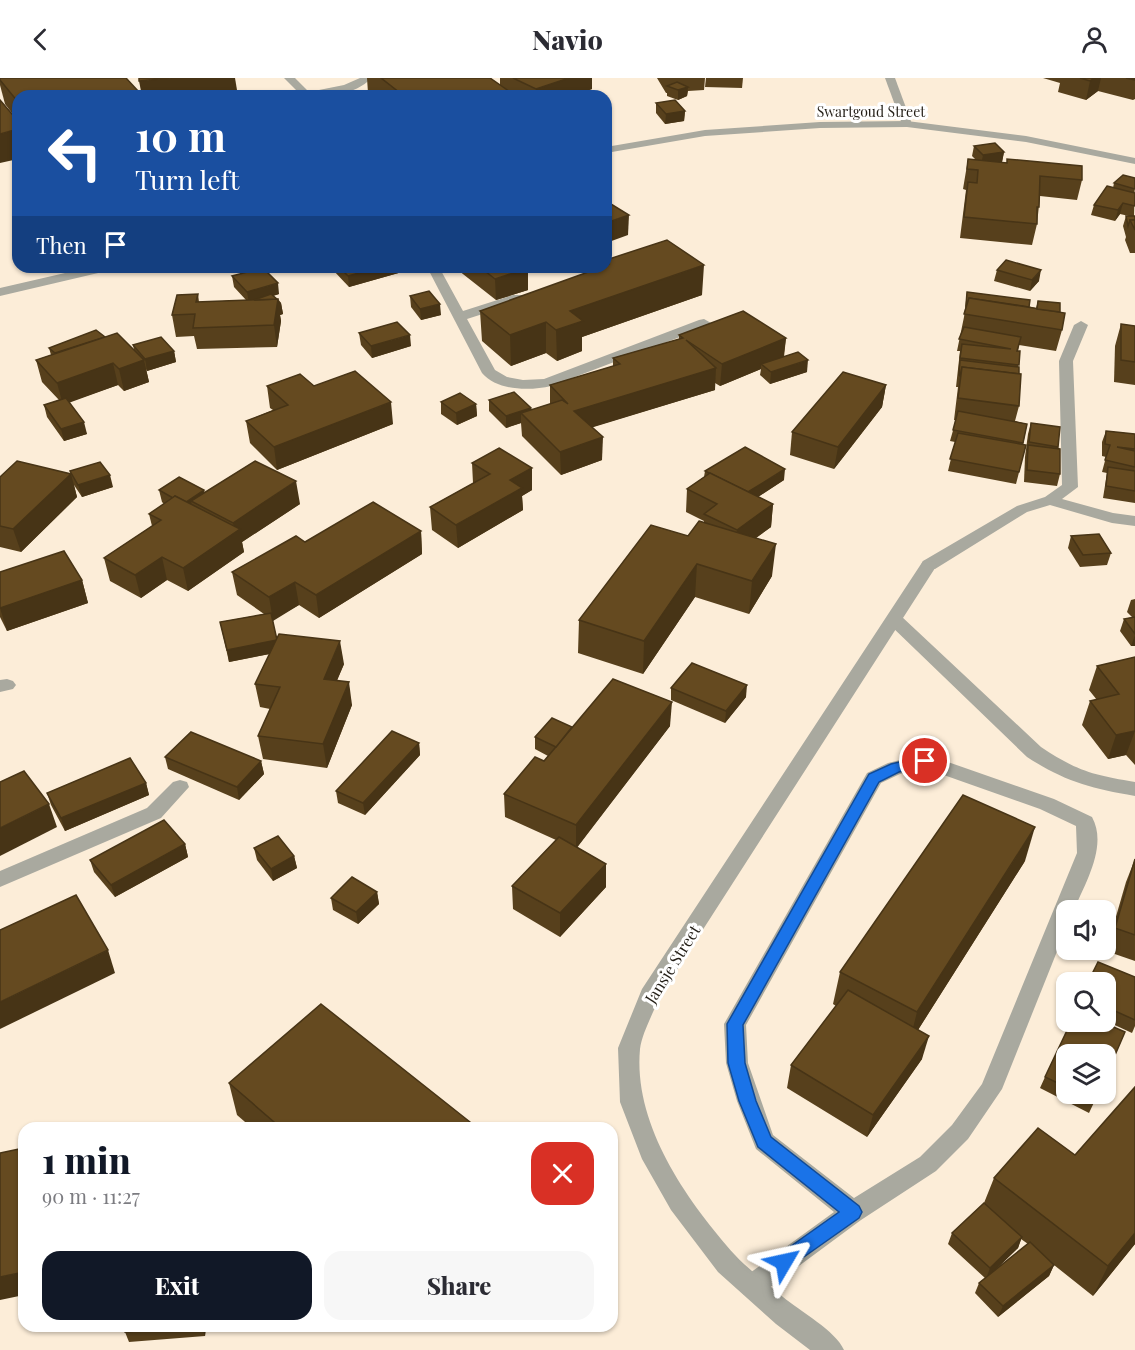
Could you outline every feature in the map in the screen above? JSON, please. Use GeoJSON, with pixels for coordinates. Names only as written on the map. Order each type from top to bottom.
{"type":"FeatureCollection","features":[{"type":"Feature","properties":{"kind":"street"},"geometry":{"type":"LineString","coordinates":[[290,78],[302,90]]}},
{"type":"Feature","properties":{"kind":"street"},"geometry":{"type":"LineString","coordinates":[[334,90],[364,82],[366,78]]}},
{"type":"Feature","properties":{"kind":"street"},"geometry":{"type":"LineString","coordinates":[[891,78],[908,124]]}},
{"type":"Feature","properties":{"kind":"street","name":"Swartgoud Street"},"geometry":{"type":"LineString","coordinates":[[612,149],[705,133],[820,125],[908,124],[1026,139],[1135,161]]}},
{"type":"Feature","properties":{"kind":"street"},"geometry":{"type":"LineString","coordinates":[[0,292],[81,273]]}},
{"type":"Feature","properties":{"kind":"street"},"geometry":{"type":"LineString","coordinates":[[436,273],[489,373],[500,381],[521,386],[546,382],[704,323]]}},
{"type":"Feature","properties":{"kind":"street"},"geometry":{"type":"LineString","coordinates":[[459,316],[536,293]]}},
{"type":"Feature","properties":{"kind":"street"},"geometry":{"type":"LineString","coordinates":[[1050,500],[1070,487],[1066,361],[1081,325]]}},
{"type":"Feature","properties":{"kind":"street"},"geometry":{"type":"LineString","coordinates":[[1050,500],[1112,518],[1135,521]]}},
{"type":"Feature","properties":{"kind":"street","name":"Jansje Street"},"geometry":{"type":"LineString","coordinates":[[831,1350],[727,1264],[679,1202],[650,1152],[631,1102],[629,1048],[650,995],[895,620],[928,565],[1022,508],[1050,500]]}},
{"type":"Feature","properties":{"kind":"street"},"geometry":{"type":"LineString","coordinates":[[895,620],[1034,752],[1059,769],[1089,782],[1135,789]]}},
{"type":"Feature","properties":{"kind":"street"},"geometry":{"type":"LineString","coordinates":[[752,1286],[853,1212],[928,1164],[960,1132],[991,1089],[1087,853],[1085,822],[1047,804],[925,761],[896,768],[874,778],[735,1024],[737,1063],[748,1101],[764,1142],[853,1212]]}},
{"type":"Feature","properties":{"kind":"street"},"geometry":{"type":"LineString","coordinates":[[0,879],[154,813],[180,787]]}},
{"type":"Feature","properties":{"kind":"building"},"geometry":{"type":"Polygon","coordinates":[[[0,78],[126,78],[137,90],[12,90],[12,95],[0,78]]]}},
{"type":"Feature","properties":{"kind":"building"},"geometry":{"type":"Polygon","coordinates":[[[139,78],[171,78],[139,81],[139,78]]]}},
{"type":"Feature","properties":{"kind":"building"},"geometry":{"type":"Polygon","coordinates":[[[381,78],[490,78],[507,90],[396,90],[381,78]]]}},
{"type":"Feature","properties":{"kind":"building"},"geometry":{"type":"Polygon","coordinates":[[[513,78],[569,78],[536,89],[513,78]]]}},
{"type":"Feature","properties":{"kind":"building"},"geometry":{"type":"Polygon","coordinates":[[[677,82],[688,87],[678,90],[667,86],[677,82]]]}},
{"type":"Feature","properties":{"kind":"building"},"geometry":{"type":"Polygon","coordinates":[[[0,100],[12,114],[12,131],[0,134],[0,100]]]}},
{"type":"Feature","properties":{"kind":"building"},"geometry":{"type":"Polygon","coordinates":[[[675,100],[685,111],[666,114],[656,103],[675,100]]]}},
{"type":"Feature","properties":{"kind":"building"},"geometry":{"type":"Polygon","coordinates":[[[995,143],[1004,152],[983,155],[974,146],[995,143]]]}},
{"type":"Feature","properties":{"kind":"building"},"geometry":{"type":"Polygon","coordinates":[[[968,159],[1007,163],[1007,159],[1082,166],[1082,180],[1040,176],[1037,224],[964,217],[968,182],[977,183],[978,170],[967,169],[968,159]]]}},
{"type":"Feature","properties":{"kind":"building"},"geometry":{"type":"Polygon","coordinates":[[[1123,175],[1135,178],[1135,189],[1114,183],[1123,175]]]}},
{"type":"Feature","properties":{"kind":"building"},"geometry":{"type":"Polygon","coordinates":[[[1107,186],[1135,193],[1135,206],[1123,203],[1118,210],[1094,205],[1107,186]]]}},
{"type":"Feature","properties":{"kind":"building"},"geometry":{"type":"Polygon","coordinates":[[[612,205],[629,215],[612,221],[612,205]]]}},
{"type":"Feature","properties":{"kind":"building"},"geometry":{"type":"Polygon","coordinates":[[[1126,216],[1135,216],[1135,220],[1130,220],[1128,226],[1126,216]]]}},
{"type":"Feature","properties":{"kind":"building"},"geometry":{"type":"Polygon","coordinates":[[[1130,220],[1135,220],[1135,230],[1130,220]]]}},
{"type":"Feature","properties":{"kind":"building"},"geometry":{"type":"Polygon","coordinates":[[[667,240],[704,265],[570,311],[583,321],[556,330],[546,322],[510,335],[480,311],[585,273],[612,273],[612,258],[667,240]]]}},
{"type":"Feature","properties":{"kind":"building"},"geometry":{"type":"Polygon","coordinates":[[[1006,260],[1041,270],[1032,280],[997,270],[1006,260]]]}},
{"type":"Feature","properties":{"kind":"building"},"geometry":{"type":"Polygon","coordinates":[[[244,273],[268,273],[278,283],[247,292],[232,276],[244,273]]]}},
{"type":"Feature","properties":{"kind":"building"},"geometry":{"type":"Polygon","coordinates":[[[488,273],[513,273],[495,279],[488,273]]]}},
{"type":"Feature","properties":{"kind":"building"},"geometry":{"type":"Polygon","coordinates":[[[429,291],[440,304],[420,309],[410,296],[429,291]]]}},
{"type":"Feature","properties":{"kind":"building"},"geometry":{"type":"Polygon","coordinates":[[[967,292],[1030,300],[1029,307],[969,298],[966,306],[967,292]]]}},
{"type":"Feature","properties":{"kind":"building"},"geometry":{"type":"Polygon","coordinates":[[[198,294],[196,302],[278,299],[274,325],[193,328],[195,314],[172,315],[177,295],[198,294]]]}},
{"type":"Feature","properties":{"kind":"building"},"geometry":{"type":"Polygon","coordinates":[[[271,294],[277,299],[254,300],[271,294]]]}},
{"type":"Feature","properties":{"kind":"building"},"geometry":{"type":"Polygon","coordinates":[[[969,298],[1065,313],[1062,330],[964,314],[969,298]]]}},
{"type":"Feature","properties":{"kind":"building"},"geometry":{"type":"Polygon","coordinates":[[[1038,301],[1060,303],[1060,312],[1037,309],[1038,301]]]}},
{"type":"Feature","properties":{"kind":"building"},"geometry":{"type":"Polygon","coordinates":[[[743,311],[786,338],[722,364],[686,340],[716,368],[574,411],[603,437],[560,452],[521,413],[562,400],[568,404],[550,385],[620,364],[613,358],[683,338],[679,335],[743,311]]]}},
{"type":"Feature","properties":{"kind":"building"},"geometry":{"type":"Polygon","coordinates":[[[397,322],[410,335],[371,346],[359,333],[397,322]]]}},
{"type":"Feature","properties":{"kind":"building"},"geometry":{"type":"Polygon","coordinates":[[[1121,324],[1135,326],[1135,362],[1121,360],[1121,324]]]}},
{"type":"Feature","properties":{"kind":"building"},"geometry":{"type":"Polygon","coordinates":[[[964,327],[1021,337],[1017,351],[1020,351],[1019,365],[960,358],[962,344],[1011,349],[959,339],[964,327]]]}},
{"type":"Feature","properties":{"kind":"building"},"geometry":{"type":"Polygon","coordinates":[[[96,330],[105,337],[55,353],[49,348],[96,330]]]}},
{"type":"Feature","properties":{"kind":"building"},"geometry":{"type":"Polygon","coordinates":[[[117,333],[144,360],[119,369],[113,363],[57,383],[36,360],[117,333]]]}},
{"type":"Feature","properties":{"kind":"building"},"geometry":{"type":"Polygon","coordinates":[[[161,337],[174,351],[145,359],[133,345],[161,337]]]}},
{"type":"Feature","properties":{"kind":"building"},"geometry":{"type":"Polygon","coordinates":[[[798,352],[808,360],[771,372],[761,364],[798,352]]]}},
{"type":"Feature","properties":{"kind":"building"},"geometry":{"type":"Polygon","coordinates":[[[960,360],[1019,367],[1019,374],[962,367],[960,376],[960,360]]]}},
{"type":"Feature","properties":{"kind":"building"},"geometry":{"type":"Polygon","coordinates":[[[962,367],[1021,374],[1019,406],[958,398],[962,367]]]}},
{"type":"Feature","properties":{"kind":"building"},"geometry":{"type":"Polygon","coordinates":[[[355,371],[391,402],[274,447],[246,421],[288,405],[267,386],[300,374],[314,386],[355,371]]]}},
{"type":"Feature","properties":{"kind":"building"},"geometry":{"type":"Polygon","coordinates":[[[843,372],[886,385],[838,447],[792,432],[843,372]]]}},
{"type":"Feature","properties":{"kind":"building"},"geometry":{"type":"Polygon","coordinates":[[[514,392],[531,408],[506,416],[489,400],[514,392]]]}},
{"type":"Feature","properties":{"kind":"building"},"geometry":{"type":"Polygon","coordinates":[[[460,393],[476,404],[456,413],[441,402],[460,393]]]}},
{"type":"Feature","properties":{"kind":"building"},"geometry":{"type":"Polygon","coordinates":[[[66,398],[84,422],[61,429],[44,405],[66,398]]]}},
{"type":"Feature","properties":{"kind":"building"},"geometry":{"type":"Polygon","coordinates":[[[958,411],[1027,424],[1023,443],[953,430],[958,411]]]}},
{"type":"Feature","properties":{"kind":"building"},"geometry":{"type":"Polygon","coordinates":[[[1031,423],[1060,427],[1058,447],[1029,442],[1031,423]]]}},
{"type":"Feature","properties":{"kind":"building"},"geometry":{"type":"Polygon","coordinates":[[[1106,431],[1135,434],[1135,449],[1117,447],[1135,451],[1135,467],[1105,460],[1110,445],[1105,444],[1106,431]]]}},
{"type":"Feature","properties":{"kind":"building"},"geometry":{"type":"Polygon","coordinates":[[[958,433],[1026,445],[1019,472],[950,459],[958,433]]]}},
{"type":"Feature","properties":{"kind":"building"},"geometry":{"type":"Polygon","coordinates":[[[1028,445],[1060,449],[1060,474],[1027,470],[1028,445]]]}},
{"type":"Feature","properties":{"kind":"building"},"geometry":{"type":"Polygon","coordinates":[[[745,447],[785,469],[748,492],[705,471],[745,447]]]}},
{"type":"Feature","properties":{"kind":"building"},"geometry":{"type":"Polygon","coordinates":[[[499,448],[532,468],[510,480],[522,488],[456,525],[430,507],[490,474],[472,463],[499,448]]]}},
{"type":"Feature","properties":{"kind":"building"},"geometry":{"type":"Polygon","coordinates":[[[17,461],[71,474],[13,529],[0,526],[0,477],[17,461]]]}},
{"type":"Feature","properties":{"kind":"building"},"geometry":{"type":"Polygon","coordinates":[[[255,461],[296,481],[233,523],[191,501],[255,461]]]}},
{"type":"Feature","properties":{"kind":"building"},"geometry":{"type":"Polygon","coordinates":[[[100,462],[110,475],[78,485],[70,471],[100,462]]]}},
{"type":"Feature","properties":{"kind":"building"},"geometry":{"type":"Polygon","coordinates":[[[1108,467],[1135,471],[1135,491],[1106,486],[1108,467]]]}},
{"type":"Feature","properties":{"kind":"building"},"geometry":{"type":"Polygon","coordinates":[[[710,473],[773,504],[737,530],[704,514],[717,504],[687,489],[710,473]]]}},
{"type":"Feature","properties":{"kind":"building"},"geometry":{"type":"Polygon","coordinates":[[[179,477],[204,490],[186,502],[159,490],[179,477]]]}},
{"type":"Feature","properties":{"kind":"building"},"geometry":{"type":"Polygon","coordinates":[[[175,496],[240,529],[183,568],[162,557],[135,575],[104,558],[161,520],[149,514],[175,496]]]}},
{"type":"Feature","properties":{"kind":"building"},"geometry":{"type":"Polygon","coordinates":[[[373,502],[421,531],[316,595],[295,582],[269,597],[232,572],[296,536],[305,542],[373,502]]]}},
{"type":"Feature","properties":{"kind":"building"},"geometry":{"type":"Polygon","coordinates":[[[699,521],[776,544],[752,581],[697,564],[644,641],[579,620],[651,525],[688,536],[699,521]]]}},
{"type":"Feature","properties":{"kind":"building"},"geometry":{"type":"Polygon","coordinates":[[[1099,534],[1111,553],[1083,555],[1071,536],[1099,534]]]}},
{"type":"Feature","properties":{"kind":"building"},"geometry":{"type":"Polygon","coordinates":[[[64,551],[82,580],[0,608],[0,572],[64,551]]]}},
{"type":"Feature","properties":{"kind":"building"},"geometry":{"type":"Polygon","coordinates":[[[271,613],[277,640],[227,650],[220,622],[271,613]]]}},
{"type":"Feature","properties":{"kind":"building"},"geometry":{"type":"Polygon","coordinates":[[[1135,617],[1135,634],[1124,619],[1135,617]]]}},
{"type":"Feature","properties":{"kind":"building"},"geometry":{"type":"Polygon","coordinates":[[[279,634],[340,641],[324,679],[349,682],[323,744],[258,736],[280,687],[255,684],[279,634]]]}},
{"type":"Feature","properties":{"kind":"building"},"geometry":{"type":"Polygon","coordinates":[[[1135,657],[1135,731],[1116,735],[1090,701],[1119,694],[1097,666],[1135,657]]]}},
{"type":"Feature","properties":{"kind":"building"},"geometry":{"type":"Polygon","coordinates":[[[692,663],[747,685],[726,711],[671,688],[692,663]]]}},
{"type":"Feature","properties":{"kind":"building"},"geometry":{"type":"Polygon","coordinates":[[[613,679],[672,702],[576,825],[504,794],[535,757],[544,761],[613,679]]]}},
{"type":"Feature","properties":{"kind":"building"},"geometry":{"type":"Polygon","coordinates":[[[552,718],[572,727],[556,747],[535,737],[552,718]]]}},
{"type":"Feature","properties":{"kind":"building"},"geometry":{"type":"Polygon","coordinates":[[[392,731],[419,743],[363,803],[336,791],[392,731]]]}},
{"type":"Feature","properties":{"kind":"building"},"geometry":{"type":"Polygon","coordinates":[[[191,732],[261,761],[237,787],[165,757],[191,732]]]}},
{"type":"Feature","properties":{"kind":"building"},"geometry":{"type":"Polygon","coordinates":[[[130,758],[146,783],[61,818],[47,793],[130,758]]]}},
{"type":"Feature","properties":{"kind":"building"},"geometry":{"type":"Polygon","coordinates":[[[24,771],[49,804],[0,828],[0,782],[24,771]]]}},
{"type":"Feature","properties":{"kind":"building"},"geometry":{"type":"Polygon","coordinates":[[[963,795],[1035,827],[917,1012],[840,972],[963,795]]]}},
{"type":"Feature","properties":{"kind":"building"},"geometry":{"type":"Polygon","coordinates":[[[164,820],[185,844],[111,885],[90,860],[164,820]]]}},
{"type":"Feature","properties":{"kind":"building"},"geometry":{"type":"Polygon","coordinates":[[[278,836],[294,856],[271,869],[254,848],[278,836]]]}},
{"type":"Feature","properties":{"kind":"building"},"geometry":{"type":"Polygon","coordinates":[[[559,837],[606,864],[560,913],[512,886],[559,837]]]}},
{"type":"Feature","properties":{"kind":"building"},"geometry":{"type":"Polygon","coordinates":[[[1135,859],[1135,935],[1116,928],[1135,859]]]}},
{"type":"Feature","properties":{"kind":"building"},"geometry":{"type":"Polygon","coordinates":[[[352,877],[377,892],[356,912],[331,898],[352,877]]]}},
{"type":"Feature","properties":{"kind":"building"},"geometry":{"type":"Polygon","coordinates":[[[76,895],[108,950],[0,1002],[0,930],[76,895]]]}},
{"type":"Feature","properties":{"kind":"building"},"geometry":{"type":"Polygon","coordinates":[[[1098,962],[1135,977],[1135,1020],[1116,1011],[1116,972],[1093,972],[1098,962]]]}},
{"type":"Feature","properties":{"kind":"building"},"geometry":{"type":"Polygon","coordinates":[[[848,990],[929,1036],[873,1115],[791,1065],[848,990]]]}},
{"type":"Feature","properties":{"kind":"building"},"geometry":{"type":"Polygon","coordinates":[[[321,1004],[470,1122],[274,1122],[229,1083],[321,1004]]]}},
{"type":"Feature","properties":{"kind":"building"},"geometry":{"type":"Polygon","coordinates":[[[1116,1028],[1125,1032],[1116,1053],[1116,1044],[1061,1044],[1066,1032],[1116,1032],[1116,1028]]]}},
{"type":"Feature","properties":{"kind":"building"},"geometry":{"type":"Polygon","coordinates":[[[1056,1054],[1056,1082],[1045,1077],[1056,1054]]]}},
{"type":"Feature","properties":{"kind":"building"},"geometry":{"type":"Polygon","coordinates":[[[1135,1087],[1135,1233],[1108,1266],[994,1178],[1038,1128],[1075,1155],[1135,1087]]]}},
{"type":"Feature","properties":{"kind":"building"},"geometry":{"type":"Polygon","coordinates":[[[18,1149],[18,1273],[0,1277],[0,1153],[18,1149]]]}},
{"type":"Feature","properties":{"kind":"building"},"geometry":{"type":"Polygon","coordinates":[[[984,1203],[1022,1237],[990,1268],[952,1233],[984,1203]]]}},
{"type":"Feature","properties":{"kind":"building"},"geometry":{"type":"Polygon","coordinates":[[[1030,1242],[1054,1265],[1003,1306],[979,1283],[1030,1242]]]}},
{"type":"Feature","properties":{"kind":"route"},"geometry":{"type":"LineString","coordinates":[[784,1262],[853,1212],[764,1142],[748,1101],[737,1063],[735,1024],[874,778],[896,768],[925,761]]}}]}
